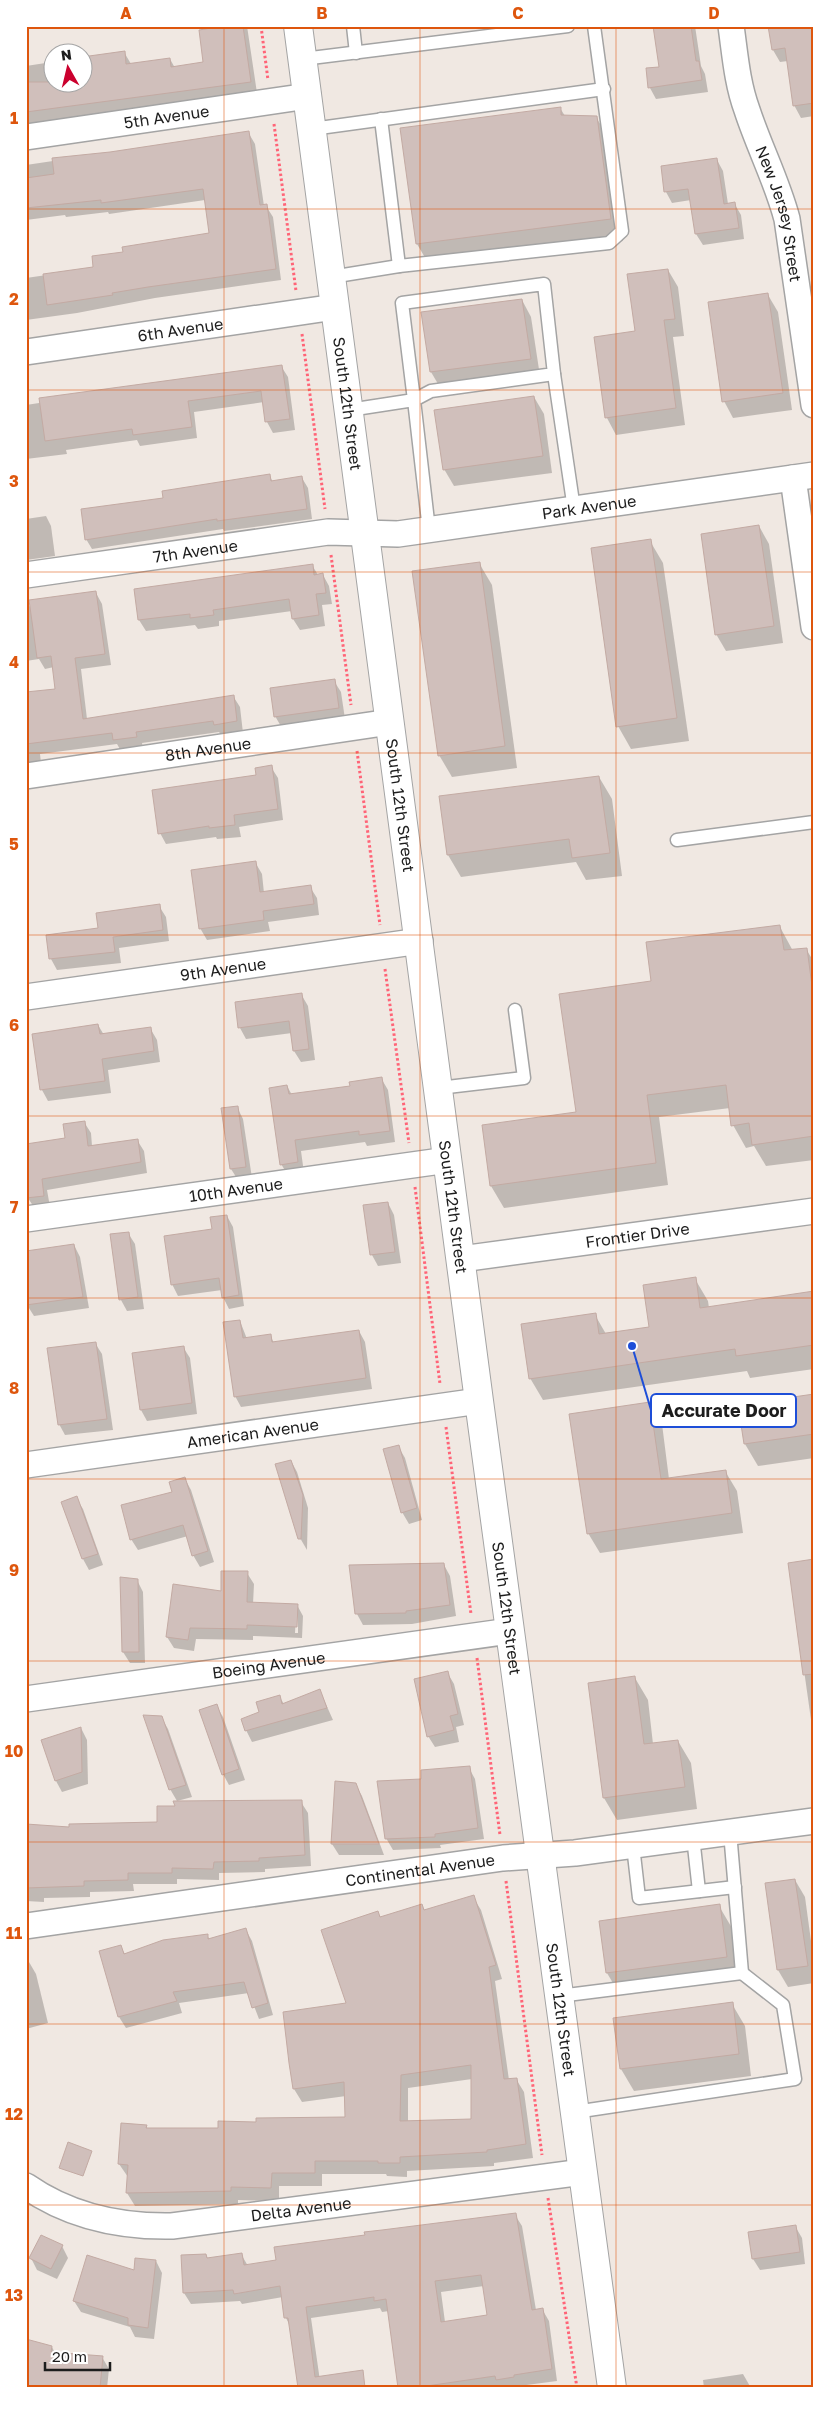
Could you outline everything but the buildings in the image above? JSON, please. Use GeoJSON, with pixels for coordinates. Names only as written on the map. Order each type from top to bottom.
{"type":"FeatureCollection","features":[{"type":"Feature","properties":{"kind":"street","name":"South 12th Street"},"geometry":{"type":"LineString","coordinates":[[298,26],[364,533],[420,941],[479,1401],[612,2388]]}},
{"type":"Feature","properties":{"kind":"street","name":"New Jersey Street"},"geometry":{"type":"LineString","coordinates":[[731,26],[737,70],[746,109],[780,192],[787,219],[814,405]]}},
{"type":"Feature","properties":{"kind":"street","name":"5th Avenue"},"geometry":{"type":"LineString","coordinates":[[26,137],[308,96]]}},
{"type":"Feature","properties":{"kind":"street","name":"6th Avenue"},"geometry":{"type":"LineString","coordinates":[[26,352],[336,307]]}},
{"type":"Feature","properties":{"kind":"street","name":"Park Avenue"},"geometry":{"type":"LineString","coordinates":[[364,533],[398,534],[804,477]]}},
{"type":"Feature","properties":{"kind":"street"},"geometry":{"type":"LineString","coordinates":[[804,477],[814,627]]}},
{"type":"Feature","properties":{"kind":"street","name":"7th Avenue"},"geometry":{"type":"LineString","coordinates":[[26,575],[328,532],[364,533]]}},
{"type":"Feature","properties":{"kind":"street","name":"8th Avenue"},"geometry":{"type":"LineString","coordinates":[[26,776],[390,722]]}},
{"type":"Feature","properties":{"kind":"street","name":"9th Avenue"},"geometry":{"type":"LineString","coordinates":[[26,996],[420,941]]}},
{"type":"Feature","properties":{"kind":"street","name":"10th Avenue"},"geometry":{"type":"LineString","coordinates":[[26,1219],[448,1160]]}},
{"type":"Feature","properties":{"kind":"street","name":"Frontier Drive"},"geometry":{"type":"LineString","coordinates":[[461,1259],[814,1211]]}},
{"type":"Feature","properties":{"kind":"street","name":"American Avenue"},"geometry":{"type":"LineString","coordinates":[[26,1465],[479,1401]]}},
{"type":"Feature","properties":{"kind":"street","name":"Boeing Avenue"},"geometry":{"type":"LineString","coordinates":[[26,1699],[510,1631]]}},
{"type":"Feature","properties":{"kind":"street","name":"Continental Avenue"},"geometry":{"type":"LineString","coordinates":[[26,1926],[503,1858],[633,1846],[814,1821]]}},
{"type":"Feature","properties":{"kind":"street","name":"Delta Avenue"},"geometry":{"type":"LineString","coordinates":[[26,2186],[52,2201],[96,2218],[147,2226],[172,2226],[583,2172]]}},
{"type":"Feature","properties":{"kind":"lane"},"geometry":{"type":"LineString","coordinates":[[353,26],[356,53]]}},
{"type":"Feature","properties":{"kind":"lane"},"geometry":{"type":"LineString","coordinates":[[303,60],[568,26]]}},
{"type":"Feature","properties":{"kind":"lane"},"geometry":{"type":"LineString","coordinates":[[331,277],[399,266],[609,243],[622,231],[594,26]]}},
{"type":"Feature","properties":{"kind":"lane"},"geometry":{"type":"LineString","coordinates":[[312,130],[604,89]]}},
{"type":"Feature","properties":{"kind":"lane"},"geometry":{"type":"LineString","coordinates":[[381,120],[399,266]]}},
{"type":"Feature","properties":{"kind":"lane"},"geometry":{"type":"LineString","coordinates":[[429,530],[402,303],[544,284],[554,374],[574,509]]}},
{"type":"Feature","properties":{"kind":"lane"},"geometry":{"type":"LineString","coordinates":[[349,410],[414,400],[431,391],[554,374]]}},
{"type":"Feature","properties":{"kind":"lane"},"geometry":{"type":"LineString","coordinates":[[677,840],[814,822]]}},
{"type":"Feature","properties":{"kind":"lane"},"geometry":{"type":"LineString","coordinates":[[439,1088],[524,1078],[515,1010]]}},
{"type":"Feature","properties":{"kind":"lane"},"geometry":{"type":"LineString","coordinates":[[730,1832],[742,1973]]}},
{"type":"Feature","properties":{"kind":"lane"},"geometry":{"type":"LineString","coordinates":[[693,1837],[699,1891]]}},
{"type":"Feature","properties":{"kind":"lane"},"geometry":{"type":"LineString","coordinates":[[633,1846],[639,1898],[735,1887]]}},
{"type":"Feature","properties":{"kind":"lane"},"geometry":{"type":"LineString","coordinates":[[559,1996],[742,1973],[783,2005],[795,2079],[575,2112]]}},
{"type":"Feature","properties":{"kind":"path"},"geometry":{"type":"LineString","coordinates":[[261,26],[545,2177],[577,2388]]}},
{"type":"Feature","properties":{"kind":"place","name":"Accurate Door"},"geometry":{"type":"Point","coordinates":[632,1346]}}]}
